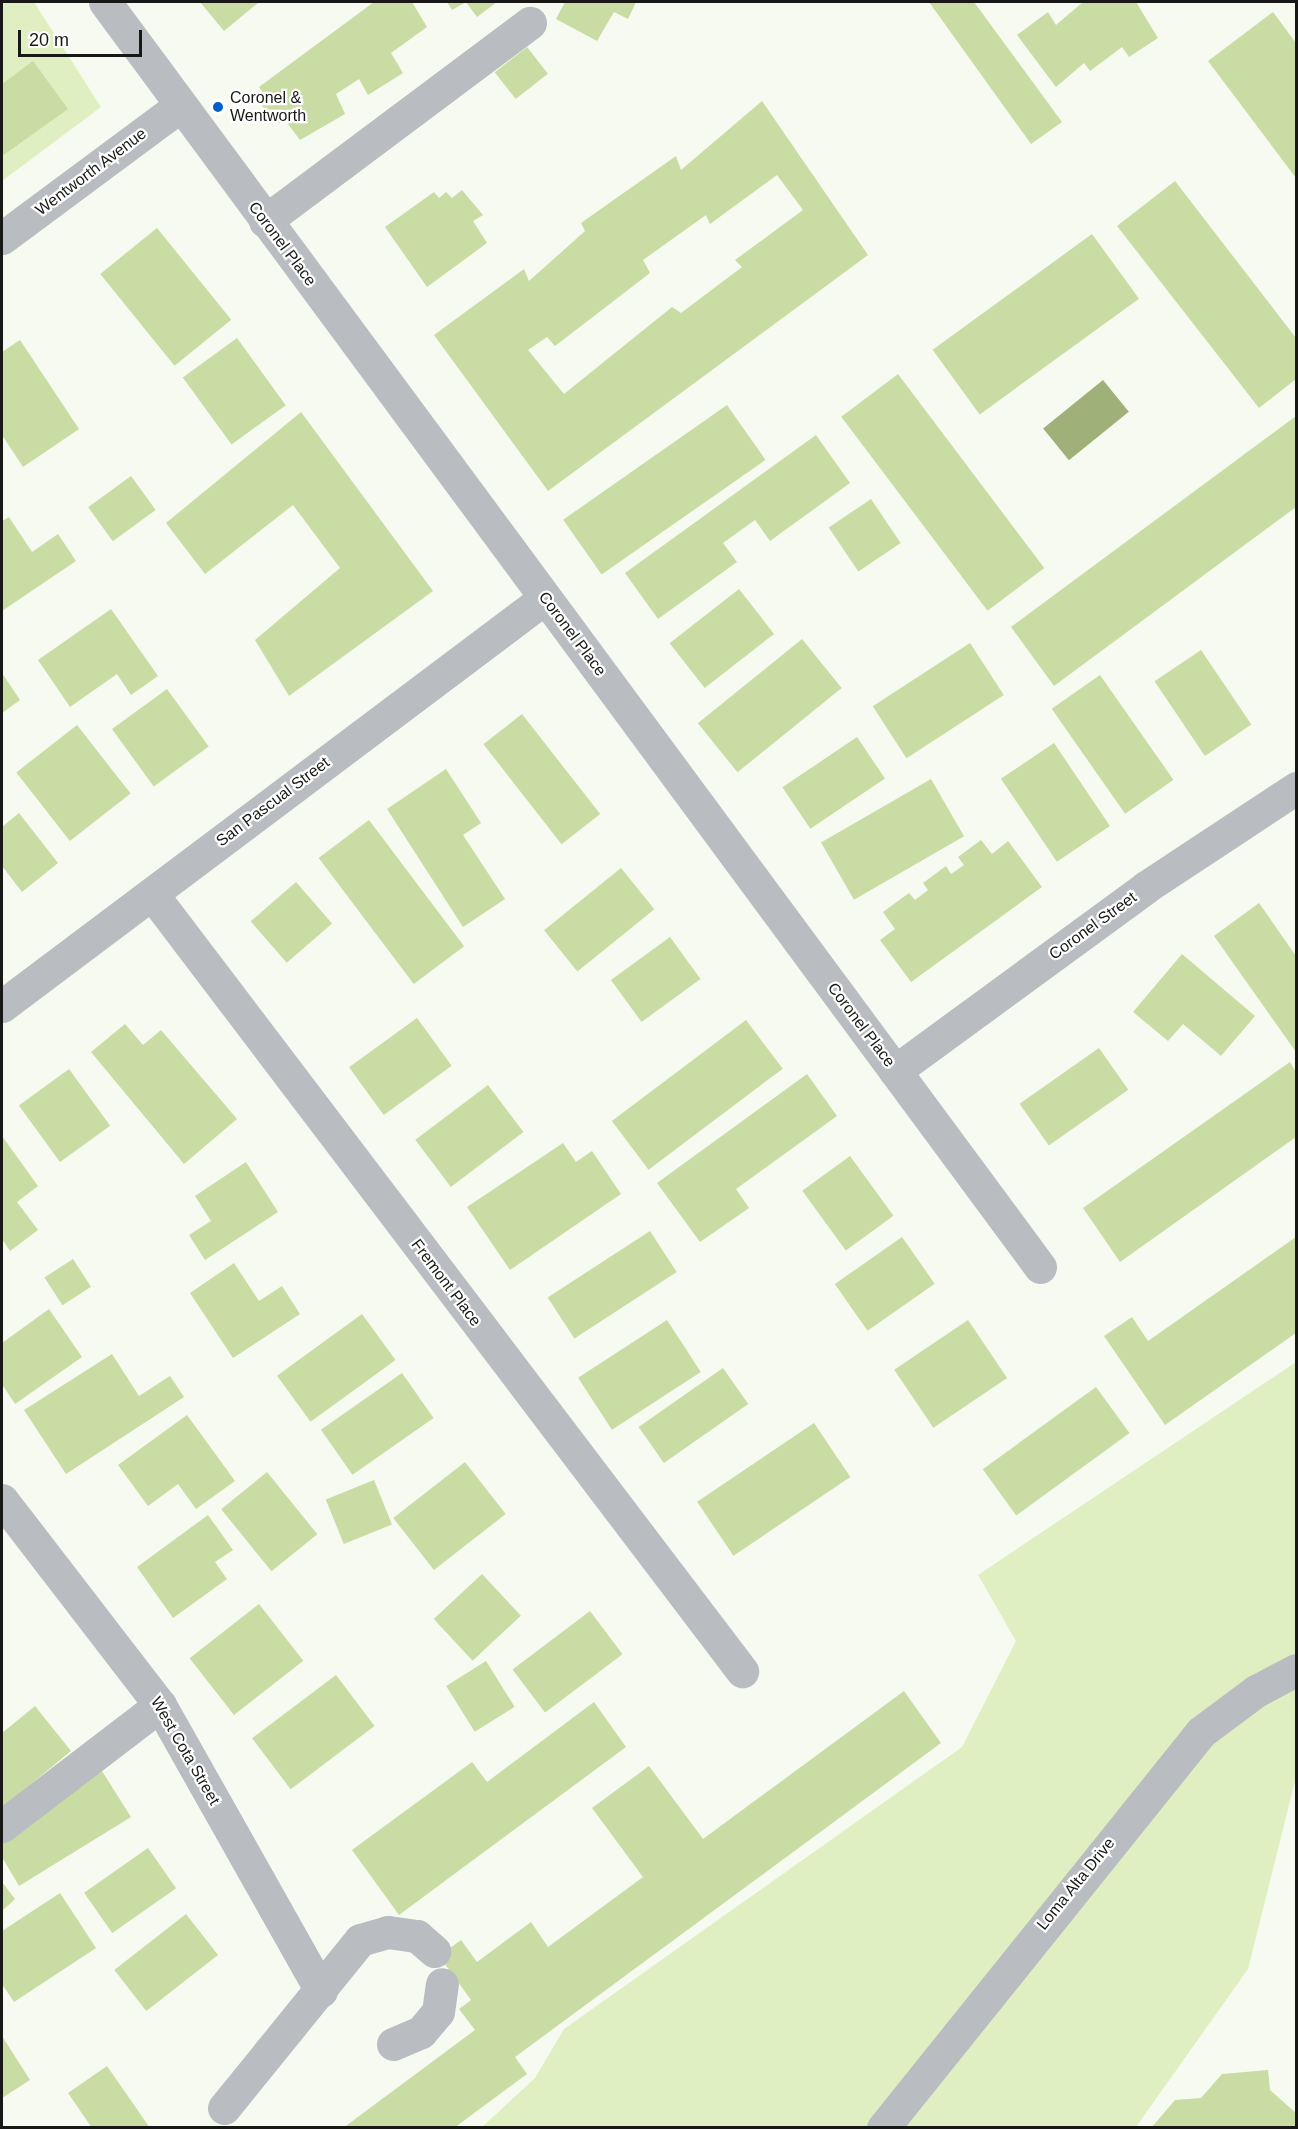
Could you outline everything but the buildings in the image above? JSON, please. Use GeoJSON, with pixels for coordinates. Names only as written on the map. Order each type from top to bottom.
{"type":"FeatureCollection","features":[{"type":"Feature","properties":{"kind":"street","name":"Coronel Place"},"geometry":{"type":"LineString","coordinates":[[105,2],[1040,1267]]}},
{"type":"Feature","properties":{"kind":"street"},"geometry":{"type":"LineString","coordinates":[[265,221],[530,23]]}},
{"type":"Feature","properties":{"kind":"street","name":"Wentworth Avenue"},"geometry":{"type":"LineString","coordinates":[[2,238],[180,106]]}},
{"type":"Feature","properties":{"kind":"street","name":"San Pascual Street"},"geometry":{"type":"LineString","coordinates":[[2,1006],[545,598]]}},
{"type":"Feature","properties":{"kind":"street","name":"Coronel Street"},"geometry":{"type":"LineString","coordinates":[[895,1071],[1146,887],[1296,788]]}},
{"type":"Feature","properties":{"kind":"street","name":"Fremont Place"},"geometry":{"type":"LineString","coordinates":[[152,894],[742,1671]]}},
{"type":"Feature","properties":{"kind":"street","name":"West Cota Street"},"geometry":{"type":"LineString","coordinates":[[2,1500],[160,1705],[321,1991]]}},
{"type":"Feature","properties":{"kind":"street","name":"Loma Alta Drive"},"geometry":{"type":"LineString","coordinates":[[883,2127],[1201,1732],[1256,1691],[1296,1670]]}},
{"type":"Feature","properties":{"kind":"street"},"geometry":{"type":"LineString","coordinates":[[2,1826],[160,1705]]}},
{"type":"Feature","properties":{"kind":"street"},"geometry":{"type":"LineString","coordinates":[[224,2108],[360,1940],[388,1932],[417,1936],[434,1951]]}},
{"type":"Feature","properties":{"kind":"street"},"geometry":{"type":"LineString","coordinates":[[393,2044],[422,2032],[438,2012],[442,1984]]}},
{"type":"Feature","properties":{"kind":"shaded area"},"geometry":{"type":"Polygon","coordinates":[[[2,2],[34,2],[101,107],[2,181],[2,2]]]}},
{"type":"Feature","properties":{"kind":"shaded area"},"geometry":{"type":"Polygon","coordinates":[[[1103,380],[1129,412],[1069,460],[1043,428],[1103,380]]]}},
{"type":"Feature","properties":{"kind":"shaded area"},"geometry":{"type":"Polygon","coordinates":[[[1296,1362],[1296,1777],[1248,1969],[1136,2127],[481,2128],[535,2078],[564,2029],[962,1747],[1016,1641],[978,1575],[1296,1362]]]}},
{"type":"Feature","properties":{"kind":"place","name":"Coronel & Wentworth"},"geometry":{"type":"Point","coordinates":[218,107]}}]}
